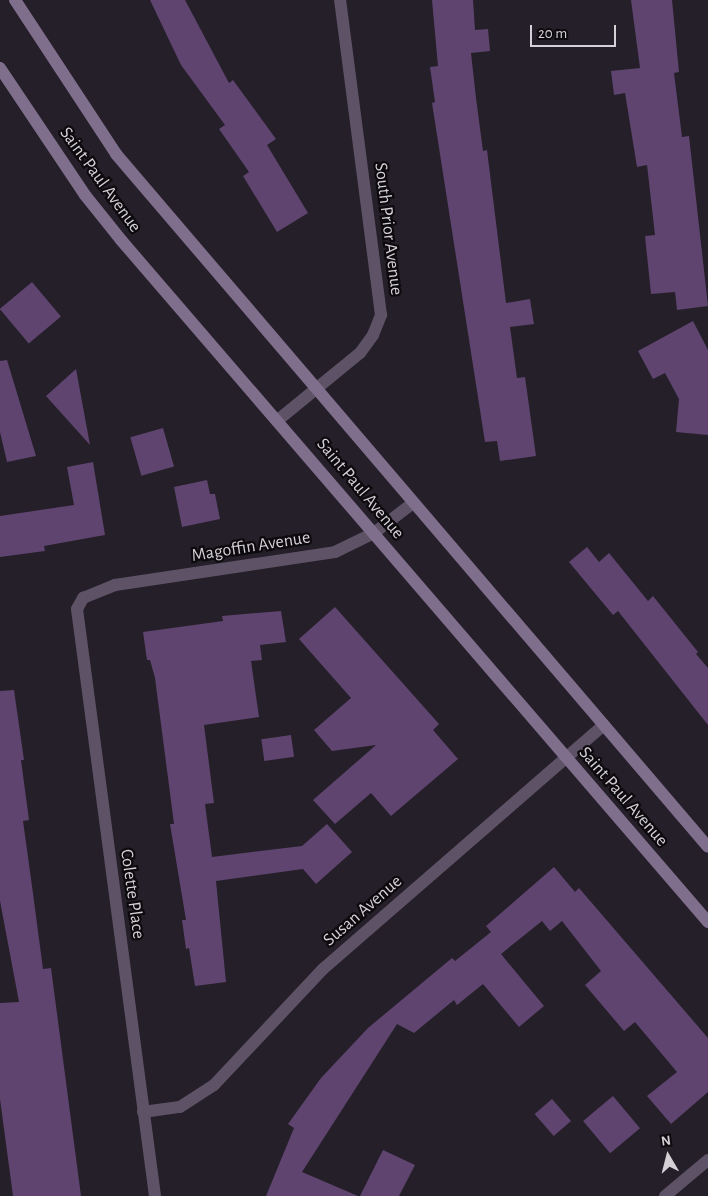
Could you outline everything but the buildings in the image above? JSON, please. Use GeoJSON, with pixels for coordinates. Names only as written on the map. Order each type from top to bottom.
{"type":"FeatureCollection","features":[{"type":"Feature","properties":{"kind":"main road","name":"Saint Paul Avenue"},"geometry":{"type":"LineString","coordinates":[[15,0],[116,154],[708,847]]}},
{"type":"Feature","properties":{"kind":"main road","name":"Saint Paul Avenue"},"geometry":{"type":"LineString","coordinates":[[0,68],[85,195],[708,922]]}},
{"type":"Feature","properties":{"kind":"street","name":"South Prior Avenue"},"geometry":{"type":"LineString","coordinates":[[278,420],[360,353],[373,335],[381,315],[340,0]]}},
{"type":"Feature","properties":{"kind":"street","name":"Magoffin Avenue"},"geometry":{"type":"LineString","coordinates":[[83,598],[115,585],[334,552],[374,533],[414,503]]}},
{"type":"Feature","properties":{"kind":"street","name":"Colette Place"},"geometry":{"type":"LineString","coordinates":[[83,598],[77,609],[78,623],[155,1196]]}},
{"type":"Feature","properties":{"kind":"street","name":"Susan Avenue"},"geometry":{"type":"LineString","coordinates":[[143,1112],[180,1107],[214,1085],[323,969],[604,725]]}},
{"type":"Feature","properties":{"kind":"street"},"geometry":{"type":"LineString","coordinates":[[665,1196],[708,1160]]}}]}
